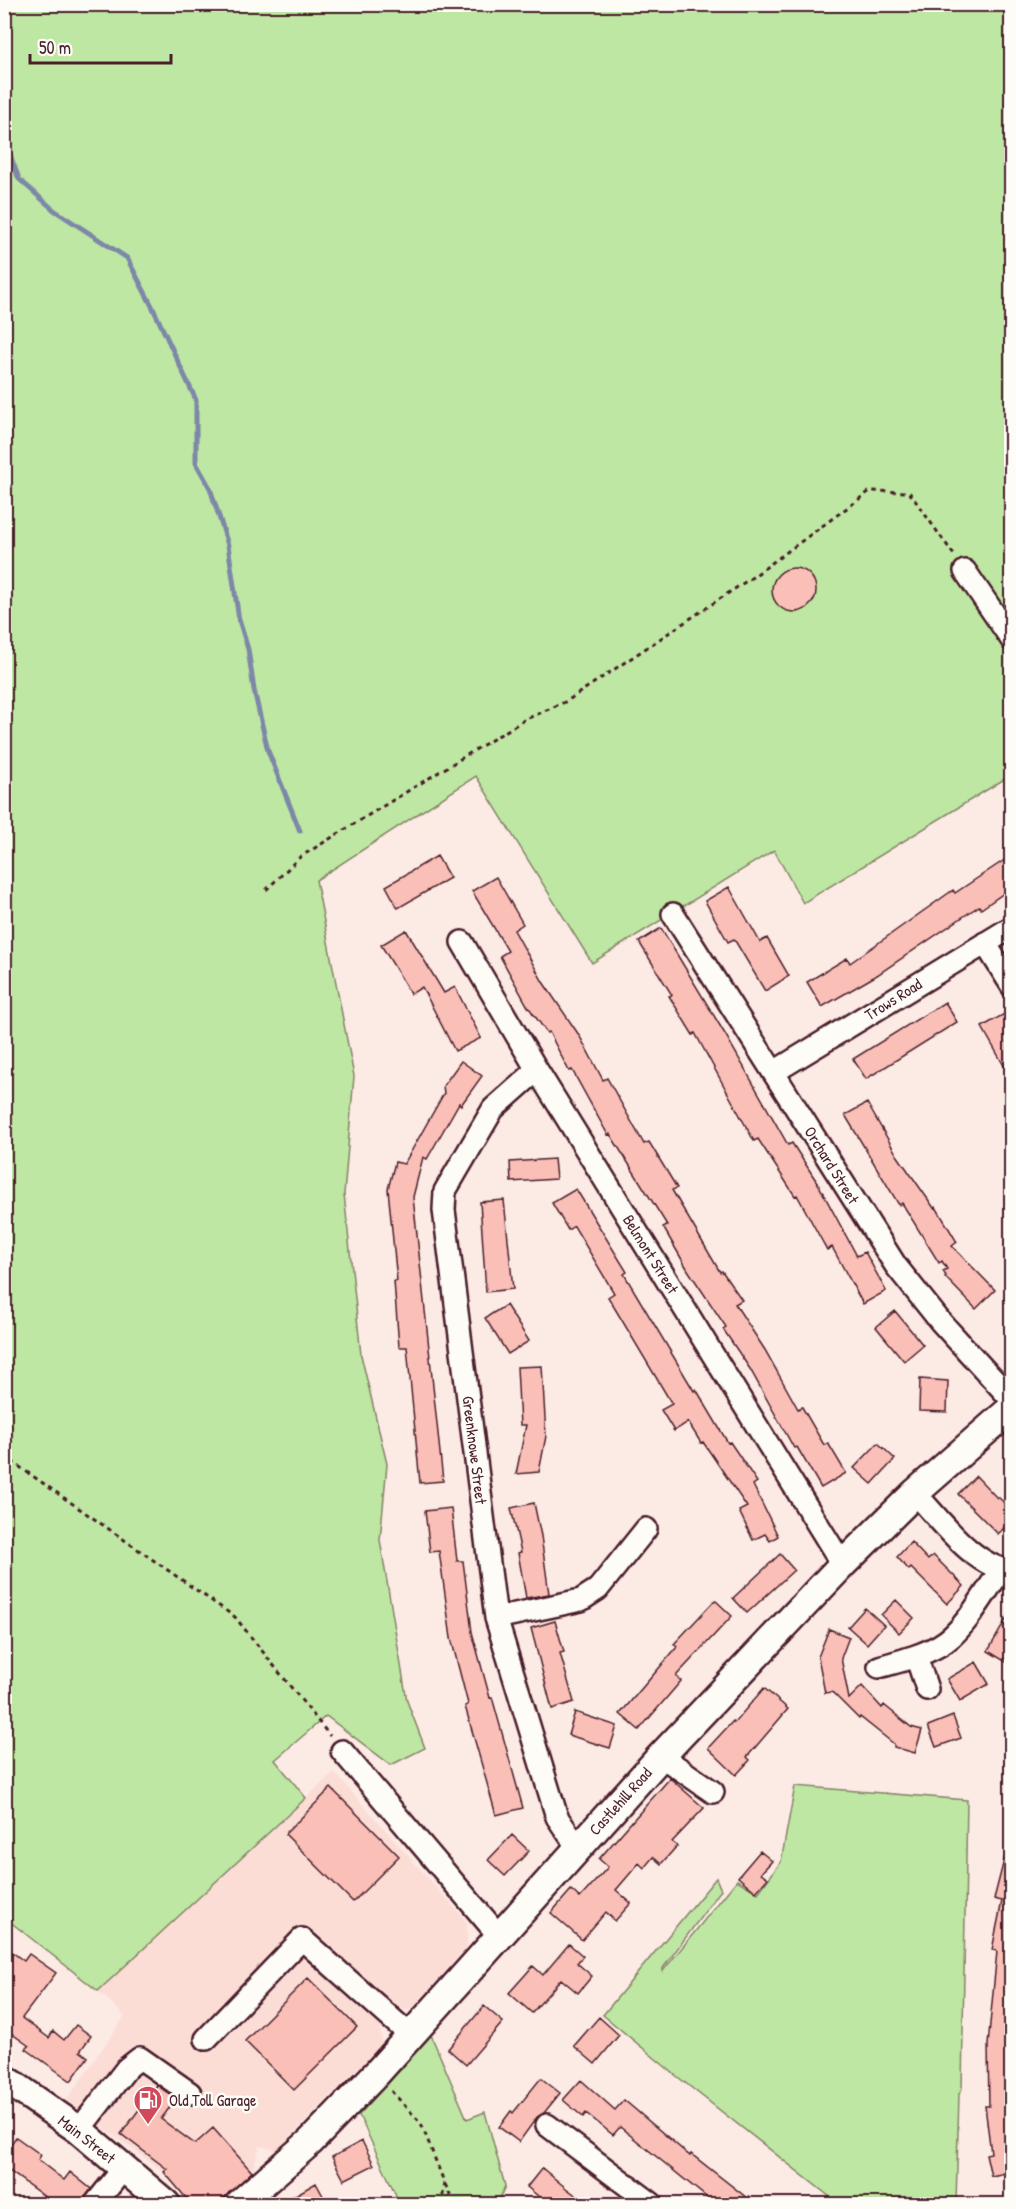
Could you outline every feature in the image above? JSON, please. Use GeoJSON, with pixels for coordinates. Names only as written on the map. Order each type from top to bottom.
{"type":"FeatureCollection","features":[{"type":"Feature","properties":{"kind":"main road","name":"Castlehill Road"},"geometry":{"type":"LineString","coordinates":[[239,2205],[310,2142],[376,2074],[661,1756],[844,1563],[915,1493],[1011,1408]]}},
{"type":"Feature","properties":{"kind":"main road","name":"Main Street"},"geometry":{"type":"LineString","coordinates":[[4,2078],[79,2130],[166,2205]]}},
{"type":"Feature","properties":{"kind":"street"},"geometry":{"type":"LineString","coordinates":[[965,571],[1011,640]]}},
{"type":"Feature","properties":{"kind":"street","name":"Orchard Street"},"geometry":{"type":"LineString","coordinates":[[673,914],[896,1266],[940,1321],[1011,1400]]}},
{"type":"Feature","properties":{"kind":"street","name":"Trows Road"},"geometry":{"type":"LineString","coordinates":[[774,1072],[1011,927]]}},
{"type":"Feature","properties":{"kind":"street","name":"Belmont Street"},"geometry":{"type":"LineString","coordinates":[[462,942],[537,1070],[836,1554],[844,1563]]}},
{"type":"Feature","properties":{"kind":"street"},"geometry":{"type":"LineString","coordinates":[[985,943],[1011,986]]}},
{"type":"Feature","properties":{"kind":"street","name":"Greenknowe Street"},"geometry":{"type":"LineString","coordinates":[[537,1070],[493,1109],[445,1191],[444,1210],[496,1618],[556,1817],[578,1848]]}},
{"type":"Feature","properties":{"kind":"street"},"geometry":{"type":"LineString","coordinates":[[879,1666],[916,1656],[943,1644],[960,1627],[1006,1570],[978,1557],[915,1493]]}},
{"type":"Feature","properties":{"kind":"street"},"geometry":{"type":"LineString","coordinates":[[496,1618],[581,1600],[598,1589],[646,1529]]}},
{"type":"Feature","properties":{"kind":"street"},"geometry":{"type":"LineString","coordinates":[[916,1656],[927,1689]]}},
{"type":"Feature","properties":{"kind":"street"},"geometry":{"type":"LineString","coordinates":[[342,1751],[500,1937]]}},
{"type":"Feature","properties":{"kind":"street"},"geometry":{"type":"LineString","coordinates":[[661,1756],[713,1792]]}},
{"type":"Feature","properties":{"kind":"street"},"geometry":{"type":"LineString","coordinates":[[206,2039],[302,1940],[410,2036]]}},
{"type":"Feature","properties":{"kind":"street"},"geometry":{"type":"LineString","coordinates":[[79,2130],[127,2068],[140,2058],[190,2093]]}},
{"type":"Feature","properties":{"kind":"street"},"geometry":{"type":"LineString","coordinates":[[547,2125],[651,2205]]}},
{"type":"Feature","properties":{"kind":"street"},"geometry":{"type":"LineString","coordinates":[[95,2205],[124,2168]]}},
{"type":"Feature","properties":{"kind":"path"},"geometry":{"type":"LineString","coordinates":[[266,890],[300,857],[524,720],[567,701],[754,576],[870,491],[909,492],[965,571]]}},
{"type":"Feature","properties":{"kind":"path"},"geometry":{"type":"LineString","coordinates":[[4,1456],[235,1617],[342,1751]]}},
{"type":"Feature","properties":{"kind":"path"},"geometry":{"type":"LineString","coordinates":[[376,2074],[421,2123],[454,2205]]}},
{"type":"Feature","properties":{"kind":"path"},"geometry":{"type":"LineString","coordinates":[[439,2205],[444,2182]]}},
{"type":"Feature","properties":{"kind":"shaded area"},"geometry":{"type":"Polygon","coordinates":[[[334,1772],[467,1922],[467,1947],[412,2010],[399,2009],[380,2029],[382,2044],[277,2150],[260,2146],[252,2172],[216,2204],[192,2204],[164,2172],[66,2101],[125,2016],[98,1991],[334,1772]]]}},
{"type":"Feature","properties":{"kind":"green space"},"geometry":{"type":"Polygon","coordinates":[[[4,5],[1012,5],[1011,775],[803,903],[774,850],[592,963],[476,776],[316,880],[354,1076],[344,1194],[361,1355],[387,1464],[380,1540],[407,1701],[425,1748],[391,1765],[326,1716],[275,1760],[306,1798],[98,1991],[4,1917],[4,5]]]}},
{"type":"Feature","properties":{"kind":"green space"},"geometry":{"type":"Polygon","coordinates":[[[795,1786],[967,1800],[962,2088],[959,2094],[956,2204],[839,2204],[603,2015],[716,1878],[721,1890],[663,1971],[737,1880],[758,1893],[781,1862],[795,1786]]]}},
{"type":"Feature","properties":{"kind":"green space"},"geometry":{"type":"Polygon","coordinates":[[[431,2035],[467,2119],[485,2112],[505,2186],[497,2204],[400,2204],[359,2115],[431,2035]]]}},
{"type":"Feature","properties":{"kind":"building"},"geometry":{"type":"Polygon","coordinates":[[[794,568],[810,574],[816,590],[810,606],[794,612],[778,606],[772,590],[778,574],[794,568]]]}},
{"type":"Feature","properties":{"kind":"building"},"geometry":{"type":"Polygon","coordinates":[[[437,856],[450,878],[398,908],[386,886],[437,856]]]}},
{"type":"Feature","properties":{"kind":"building"},"geometry":{"type":"Polygon","coordinates":[[[1006,859],[1011,867],[1011,888],[981,909],[979,906],[877,975],[822,1007],[807,982],[847,958],[850,963],[953,890],[955,893],[1006,859]]]}},
{"type":"Feature","properties":{"kind":"building"},"geometry":{"type":"Polygon","coordinates":[[[496,877],[523,924],[514,930],[543,982],[579,1035],[603,1080],[607,1078],[644,1144],[649,1142],[677,1188],[672,1190],[720,1272],[722,1271],[742,1300],[735,1304],[765,1350],[798,1409],[802,1407],[824,1445],[828,1443],[846,1473],[821,1488],[797,1447],[794,1448],[750,1369],[723,1329],[726,1327],[688,1270],[663,1227],[667,1225],[610,1134],[608,1135],[572,1070],[569,1071],[549,1032],[547,1033],[527,1005],[500,956],[508,951],[472,891],[496,877]]]}},
{"type":"Feature","properties":{"kind":"building"},"geometry":{"type":"Polygon","coordinates":[[[729,887],[760,942],[767,938],[789,976],[765,991],[734,939],[728,942],[705,901],[729,887]]]}},
{"type":"Feature","properties":{"kind":"building"},"geometry":{"type":"Polygon","coordinates":[[[661,928],[788,1145],[792,1143],[817,1182],[857,1256],[865,1252],[886,1291],[863,1304],[832,1247],[827,1250],[797,1195],[795,1196],[758,1139],[754,1141],[695,1033],[693,1035],[669,996],[672,995],[639,942],[661,928]]]}},
{"type":"Feature","properties":{"kind":"building"},"geometry":{"type":"Polygon","coordinates":[[[406,930],[444,993],[455,987],[481,1038],[455,1051],[422,987],[411,994],[381,945],[406,930]]]}},
{"type":"Feature","properties":{"kind":"building"},"geometry":{"type":"Polygon","coordinates":[[[945,1002],[957,1022],[866,1079],[853,1059],[945,1002]]]}},
{"type":"Feature","properties":{"kind":"building"},"geometry":{"type":"Polygon","coordinates":[[[1011,1010],[1011,1078],[982,1027],[1011,1010]]]}},
{"type":"Feature","properties":{"kind":"building"},"geometry":{"type":"Polygon","coordinates":[[[461,1061],[482,1076],[461,1105],[459,1103],[427,1159],[423,1157],[413,1197],[443,1481],[420,1483],[407,1347],[399,1347],[394,1281],[397,1281],[388,1189],[395,1162],[404,1164],[444,1093],[443,1086],[461,1061]]]}},
{"type":"Feature","properties":{"kind":"building"},"geometry":{"type":"Polygon","coordinates":[[[867,1103],[897,1155],[934,1208],[936,1207],[957,1242],[952,1246],[995,1290],[976,1309],[945,1277],[943,1271],[947,1269],[942,1261],[939,1263],[902,1203],[899,1205],[845,1115],[867,1103]]]}},
{"type":"Feature","properties":{"kind":"building"},"geometry":{"type":"Polygon","coordinates":[[[554,1159],[556,1179],[511,1182],[510,1162],[554,1159]]]}},
{"type":"Feature","properties":{"kind":"building"},"geometry":{"type":"Polygon","coordinates":[[[576,1189],[627,1272],[624,1274],[694,1391],[696,1389],[728,1443],[730,1442],[757,1482],[753,1485],[778,1536],[770,1541],[765,1534],[753,1540],[739,1511],[747,1507],[688,1422],[674,1431],[661,1410],[672,1404],[608,1297],[614,1293],[574,1226],[568,1230],[552,1203],[576,1189]]]}},
{"type":"Feature","properties":{"kind":"building"},"geometry":{"type":"Polygon","coordinates":[[[504,1200],[513,1289],[486,1292],[480,1202],[504,1200]]]}},
{"type":"Feature","properties":{"kind":"building"},"geometry":{"type":"Polygon","coordinates":[[[506,1305],[529,1341],[508,1354],[485,1318],[506,1305]]]}},
{"type":"Feature","properties":{"kind":"building"},"geometry":{"type":"Polygon","coordinates":[[[895,1311],[923,1345],[904,1361],[876,1327],[895,1311]]]}},
{"type":"Feature","properties":{"kind":"building"},"geometry":{"type":"Polygon","coordinates":[[[542,1366],[546,1436],[539,1472],[516,1474],[526,1425],[520,1425],[517,1367],[542,1366]]]}},
{"type":"Feature","properties":{"kind":"building"},"geometry":{"type":"Polygon","coordinates":[[[920,1379],[948,1381],[947,1412],[919,1411],[920,1379]]]}},
{"type":"Feature","properties":{"kind":"building"},"geometry":{"type":"Polygon","coordinates":[[[878,1443],[895,1459],[872,1484],[854,1468],[878,1443]]]}},
{"type":"Feature","properties":{"kind":"building"},"geometry":{"type":"Polygon","coordinates":[[[976,1476],[1011,1509],[1011,1534],[1004,1528],[998,1534],[958,1494],[976,1476]]]}},
{"type":"Feature","properties":{"kind":"building"},"geometry":{"type":"Polygon","coordinates":[[[534,1503],[549,1594],[526,1598],[518,1553],[521,1552],[511,1508],[534,1503]]]}},
{"type":"Feature","properties":{"kind":"building"},"geometry":{"type":"Polygon","coordinates":[[[451,1508],[457,1561],[463,1561],[472,1632],[523,1808],[496,1815],[465,1706],[468,1704],[451,1638],[439,1551],[430,1552],[425,1511],[451,1508]]]}},
{"type":"Feature","properties":{"kind":"building"},"geometry":{"type":"Polygon","coordinates":[[[911,1542],[928,1560],[933,1555],[964,1586],[947,1604],[897,1557],[911,1542]]]}},
{"type":"Feature","properties":{"kind":"building"},"geometry":{"type":"Polygon","coordinates":[[[780,1554],[794,1570],[747,1613],[733,1598],[780,1554]]]}},
{"type":"Feature","properties":{"kind":"building"},"geometry":{"type":"Polygon","coordinates":[[[715,1600],[732,1616],[676,1676],[681,1681],[639,1730],[620,1714],[677,1647],[674,1644],[715,1600]]]}},
{"type":"Feature","properties":{"kind":"building"},"geometry":{"type":"Polygon","coordinates":[[[896,1600],[914,1618],[899,1633],[881,1615],[896,1600]]]}},
{"type":"Feature","properties":{"kind":"building"},"geometry":{"type":"Polygon","coordinates":[[[865,1608],[884,1625],[867,1644],[848,1627],[865,1608]]]}},
{"type":"Feature","properties":{"kind":"building"},"geometry":{"type":"Polygon","coordinates":[[[1011,1611],[1011,1665],[988,1651],[1011,1611]]]}},
{"type":"Feature","properties":{"kind":"building"},"geometry":{"type":"Polygon","coordinates":[[[555,1621],[564,1652],[560,1653],[574,1702],[552,1709],[531,1628],[555,1621]]]}},
{"type":"Feature","properties":{"kind":"building"},"geometry":{"type":"Polygon","coordinates":[[[829,1629],[849,1637],[841,1658],[849,1699],[862,1686],[882,1708],[884,1705],[911,1727],[922,1730],[915,1753],[894,1747],[894,1744],[860,1717],[859,1719],[832,1692],[825,1693],[818,1657],[829,1629]]]}},
{"type":"Feature","properties":{"kind":"building"},"geometry":{"type":"Polygon","coordinates":[[[976,1662],[989,1684],[960,1701],[947,1679],[976,1662]]]}},
{"type":"Feature","properties":{"kind":"building"},"geometry":{"type":"Polygon","coordinates":[[[764,1688],[788,1709],[747,1757],[750,1760],[736,1775],[708,1748],[733,1721],[734,1723],[764,1688]]]}},
{"type":"Feature","properties":{"kind":"building"},"geometry":{"type":"Polygon","coordinates":[[[575,1712],[617,1726],[610,1748],[568,1735],[575,1712]]]}},
{"type":"Feature","properties":{"kind":"building"},"geometry":{"type":"Polygon","coordinates":[[[953,1716],[961,1738],[936,1747],[928,1726],[953,1716]]]}},
{"type":"Feature","properties":{"kind":"building"},"geometry":{"type":"Polygon","coordinates":[[[670,1778],[704,1808],[672,1842],[677,1846],[661,1864],[653,1857],[644,1868],[639,1863],[616,1890],[631,1903],[615,1921],[606,1912],[582,1940],[551,1913],[571,1890],[580,1898],[608,1867],[599,1859],[670,1778]]]}},
{"type":"Feature","properties":{"kind":"building"},"geometry":{"type":"Polygon","coordinates":[[[331,1788],[399,1856],[353,1902],[285,1834],[331,1788]]]}},
{"type":"Feature","properties":{"kind":"building"},"geometry":{"type":"Polygon","coordinates":[[[512,1835],[529,1851],[505,1876],[488,1860],[512,1835]]]}},
{"type":"Feature","properties":{"kind":"building"},"geometry":{"type":"Polygon","coordinates":[[[760,1851],[772,1861],[761,1873],[768,1878],[756,1892],[738,1877],[760,1851]]]}},
{"type":"Feature","properties":{"kind":"building"},"geometry":{"type":"Polygon","coordinates":[[[1006,1852],[1011,1853],[1011,2087],[1007,2087],[1011,2119],[1011,2141],[1008,2142],[1011,2172],[991,2176],[986,2154],[991,2153],[985,2106],[989,2106],[988,2045],[997,1951],[992,1950],[1002,1901],[994,1899],[1006,1852]]]}},
{"type":"Feature","properties":{"kind":"building"},"geometry":{"type":"Polygon","coordinates":[[[569,1944],[583,1956],[577,1963],[592,1976],[578,1993],[561,1979],[532,2013],[509,1993],[533,1966],[543,1975],[569,1944]]]}},
{"type":"Feature","properties":{"kind":"building"},"geometry":{"type":"Polygon","coordinates":[[[4,1946],[24,1961],[29,1954],[56,1973],[22,2018],[49,2038],[53,2031],[64,2040],[76,2025],[91,2036],[80,2051],[88,2057],[71,2081],[26,2049],[29,2046],[4,2028],[4,1946]]]}},
{"type":"Feature","properties":{"kind":"building"},"geometry":{"type":"Polygon","coordinates":[[[308,1978],[357,2027],[294,2090],[245,2041],[308,1978]]]}},
{"type":"Feature","properties":{"kind":"building"},"geometry":{"type":"Polygon","coordinates":[[[484,2006],[503,2022],[466,2065],[448,2049],[484,2006]]]}},
{"type":"Feature","properties":{"kind":"building"},"geometry":{"type":"Polygon","coordinates":[[[599,2017],[619,2035],[595,2064],[574,2046],[599,2017]]]}},
{"type":"Feature","properties":{"kind":"building"},"geometry":{"type":"Polygon","coordinates":[[[541,2078],[560,2093],[544,2113],[537,2117],[519,2142],[499,2127],[541,2078]]]}},
{"type":"Feature","properties":{"kind":"building"},"geometry":{"type":"Polygon","coordinates":[[[581,2080],[615,2110],[624,2100],[690,2156],[691,2154],[756,2205],[716,2205],[620,2127],[613,2135],[586,2113],[583,2117],[563,2100],[581,2080]]]}},
{"type":"Feature","properties":{"kind":"building"},"geometry":{"type":"Polygon","coordinates":[[[157,2085],[176,2099],[161,2119],[195,2144],[213,2128],[252,2172],[216,2205],[192,2205],[164,2172],[167,2169],[121,2134],[157,2085]]]}},
{"type":"Feature","properties":{"kind":"building"},"geometry":{"type":"Polygon","coordinates":[[[16,2137],[41,2155],[38,2160],[64,2180],[70,2172],[91,2189],[81,2205],[56,2205],[4,2167],[4,2153],[16,2137]]]}},
{"type":"Feature","properties":{"kind":"building"},"geometry":{"type":"Polygon","coordinates":[[[362,2141],[374,2165],[344,2180],[332,2157],[362,2141]]]}},
{"type":"Feature","properties":{"kind":"building"},"geometry":{"type":"Polygon","coordinates":[[[542,2168],[589,2205],[549,2205],[527,2187],[542,2168]]]}},
{"type":"Feature","properties":{"kind":"building"},"geometry":{"type":"Polygon","coordinates":[[[316,2183],[328,2205],[278,2205],[316,2183]]]}},
{"type":"Feature","properties":{"kind":"waterway"},"geometry":{"type":"LineString","coordinates":[[4,139],[19,179],[54,210],[127,258],[196,400],[196,463],[210,488],[228,545],[239,620],[248,649],[254,690],[268,751],[300,831]]}},
{"type":"Feature","properties":{"kind":"place","name":"Old Toll Garage"},"geometry":{"type":"Point","coordinates":[148,2126]}}]}
